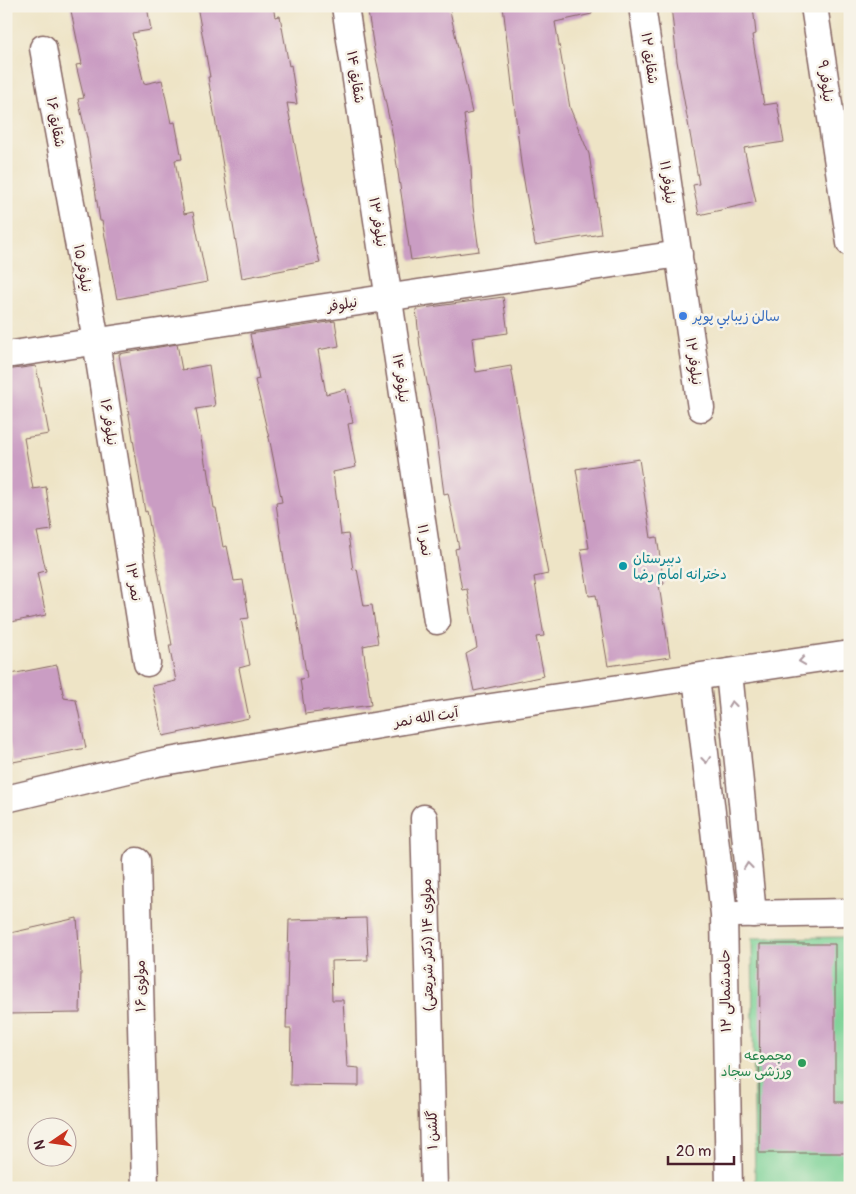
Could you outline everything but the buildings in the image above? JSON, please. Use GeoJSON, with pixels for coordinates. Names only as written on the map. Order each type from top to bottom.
{"type":"FeatureCollection","features":[{"type":"Feature","properties":{"kind":"street","name":"شقایق ۱۴"},"geometry":{"type":"LineString","coordinates":[[345,6],[367,148]]}},
{"type":"Feature","properties":{"kind":"street","name":"شقایق ۱۲"},"geometry":{"type":"LineString","coordinates":[[642,6],[658,110]]}},
{"type":"Feature","properties":{"kind":"street","name":"نیلوفر ۹"},"geometry":{"type":"LineString","coordinates":[[816,18],[849,227]]}},
{"type":"Feature","properties":{"kind":"street","name":"شقایق ۱۶"},"geometry":{"type":"LineString","coordinates":[[43,48],[70,195]]}},
{"type":"Feature","properties":{"kind":"street","name":"نیلوفر ۱۱"},"geometry":{"type":"LineString","coordinates":[[658,110],[679,254]]}},
{"type":"Feature","properties":{"kind":"street","name":"نیلوفر ۱۳"},"geometry":{"type":"LineString","coordinates":[[367,148],[390,297]]}},
{"type":"Feature","properties":{"kind":"street","name":"نیلوفر ۱۵"},"geometry":{"type":"LineString","coordinates":[[70,195],[96,341]]}},
{"type":"Feature","properties":{"kind":"street","name":"نیلوفر"},"geometry":{"type":"LineString","coordinates":[[6,355],[679,254]]}},
{"type":"Feature","properties":{"kind":"street","name":"نیلوفر ۱۲"},"geometry":{"type":"LineString","coordinates":[[679,254],[701,408]]}},
{"type":"Feature","properties":{"kind":"street","name":"نیلوفر ۱۴"},"geometry":{"type":"LineString","coordinates":[[390,297],[413,459]]}},
{"type":"Feature","properties":{"kind":"street","name":"نیلوفر ۱۶"},"geometry":{"type":"LineString","coordinates":[[96,341],[121,502]]}},
{"type":"Feature","properties":{"kind":"street","name":"نمر ۱۱"},"geometry":{"type":"LineString","coordinates":[[413,459],[437,621]]}},
{"type":"Feature","properties":{"kind":"street","name":"نمر ۱۳"},"geometry":{"type":"LineString","coordinates":[[121,502],[146,662]]}},
{"type":"Feature","properties":{"kind":"street","name":"آیت الله نمر"},"geometry":{"type":"LineString","coordinates":[[6,799],[157,763],[444,714],[850,654]]}},
{"type":"Feature","properties":{"kind":"street"},"geometry":{"type":"LineString","coordinates":[[729,672],[753,914]]}},
{"type":"Feature","properties":{"kind":"street","name":"حامدشمالی ۱۲"},"geometry":{"type":"LineString","coordinates":[[696,676],[724,914],[729,1188]]}},
{"type":"Feature","properties":{"kind":"street","name":"مولوی ۱۴ (دکتر شریعتی)"},"geometry":{"type":"LineString","coordinates":[[424,818],[431,1072]]}},
{"type":"Feature","properties":{"kind":"street","name":"مولوی ۱۶"},"geometry":{"type":"LineString","coordinates":[[137,861],[145,1188]]}},
{"type":"Feature","properties":{"kind":"street"},"geometry":{"type":"LineString","coordinates":[[724,914],[850,912]]}},
{"type":"Feature","properties":{"kind":"street","name":"گلشن ۱"},"geometry":{"type":"LineString","coordinates":[[431,1072],[434,1188]]}},
{"type":"Feature","properties":{"kind":"green space","name":"مجموعه ورزشی سجاد"},"geometry":{"type":"Polygon","coordinates":[[[850,937],[850,1188],[755,1188],[752,938],[850,937]]]}},
{"type":"Feature","properties":{"kind":"place","name":"سالن زيبابي پوپر"},"geometry":{"type":"Point","coordinates":[683,316]}},
{"type":"Feature","properties":{"kind":"place","name":"دبیرستان دخترانه امام رضا"},"geometry":{"type":"Point","coordinates":[623,566]}},
{"type":"Feature","properties":{"kind":"place","name":"مجموعه ورزشی سجاد"},"geometry":{"type":"Point","coordinates":[802,1063]}}]}
